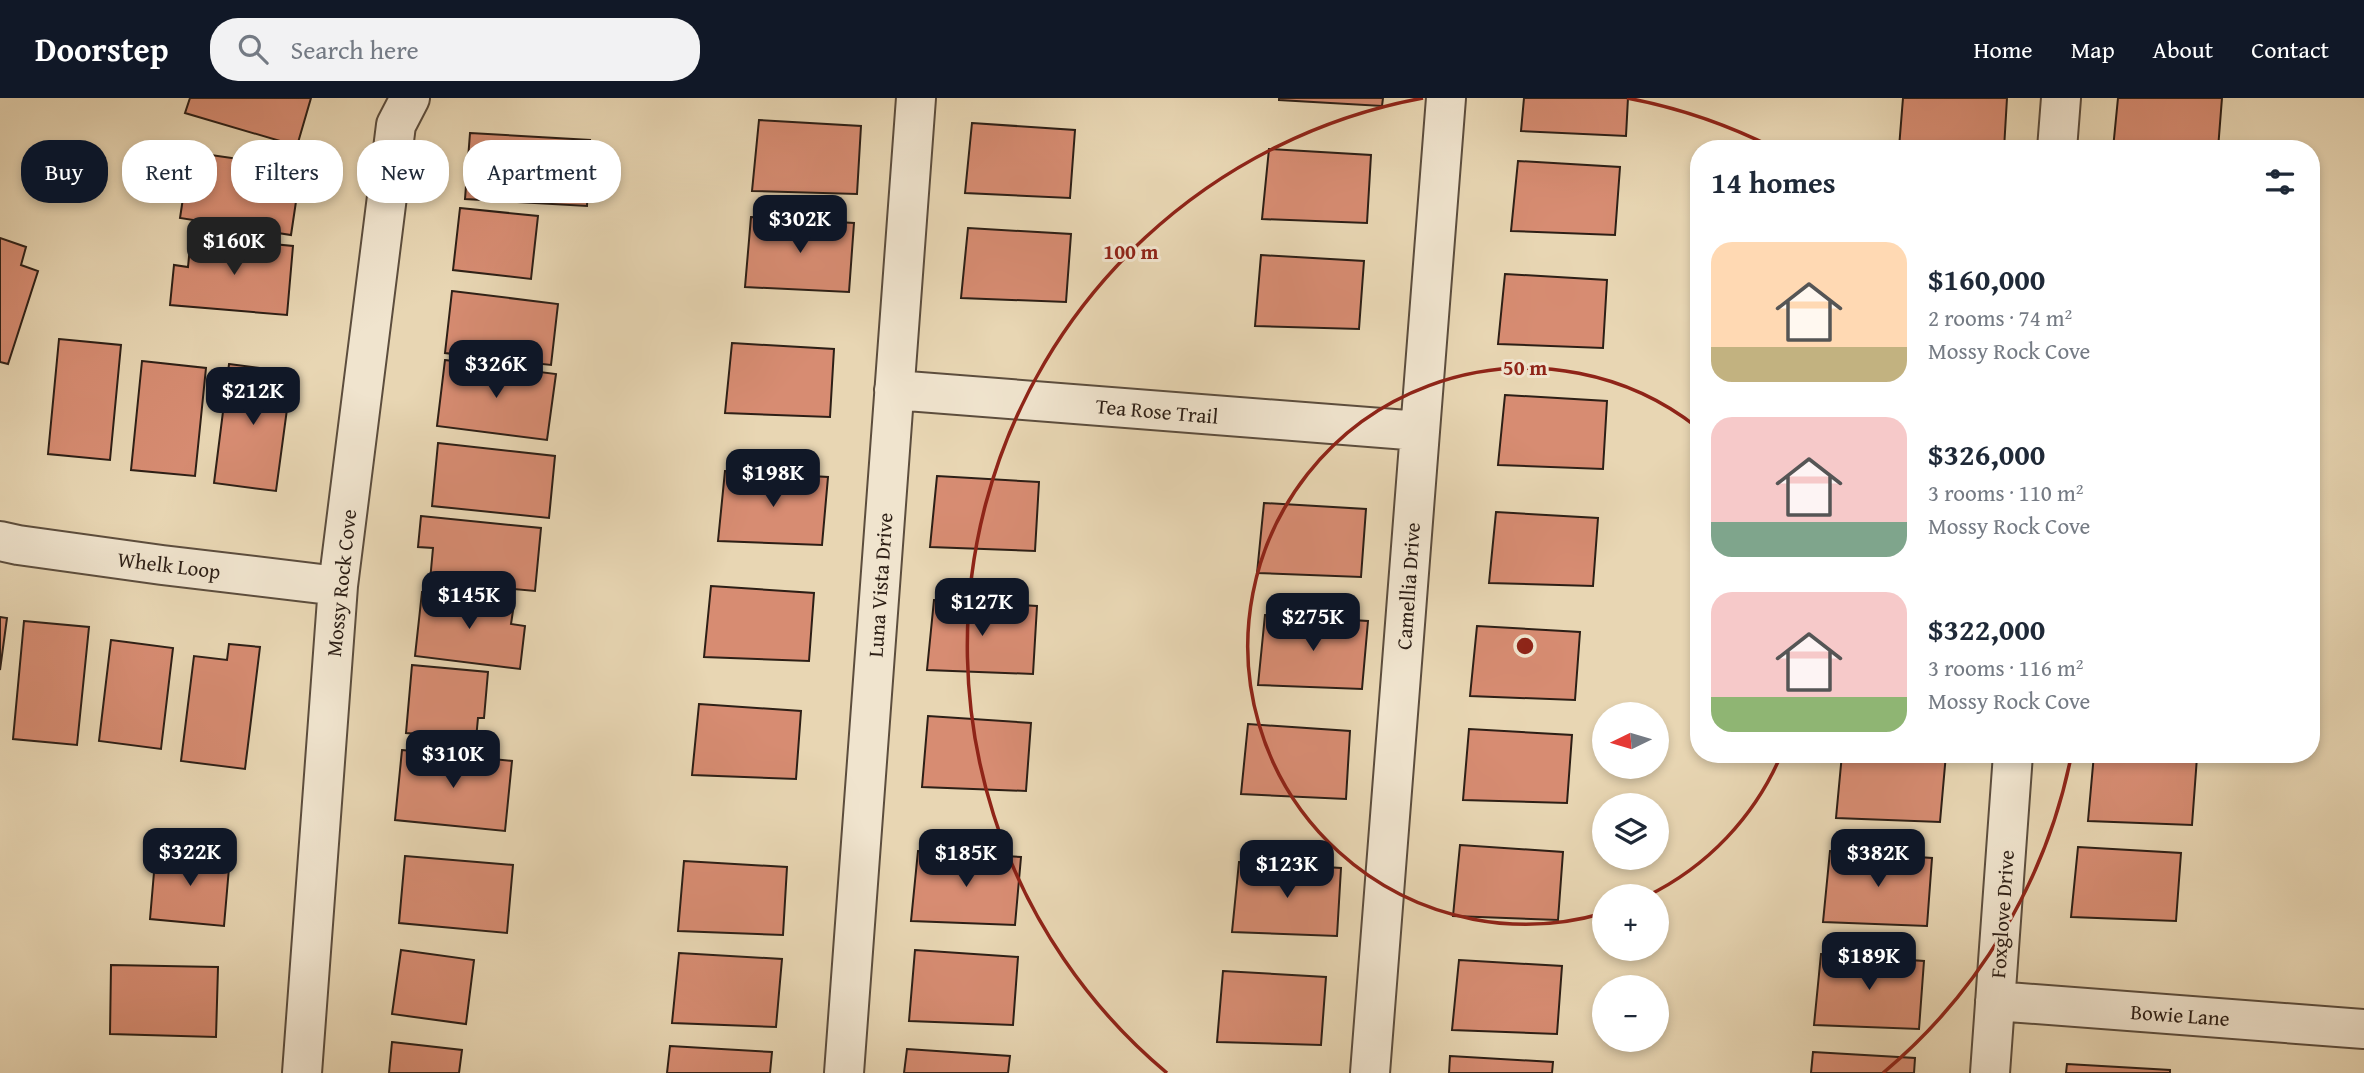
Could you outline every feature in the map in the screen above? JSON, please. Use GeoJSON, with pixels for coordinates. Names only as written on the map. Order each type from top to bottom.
{"type":"FeatureCollection","features":[{"type":"Feature","properties":{"kind":"street","name":"Mossy Rock Cove"},"geometry":{"type":"LineString","coordinates":[[302,1073],[338,586],[396,125],[410,98]]}},
{"type":"Feature","properties":{"kind":"street","name":"Luna Vista Drive"},"geometry":{"type":"LineString","coordinates":[[845,1073],[916,98]]}},
{"type":"Feature","properties":{"kind":"street","name":"Camellia Drive"},"geometry":{"type":"LineString","coordinates":[[1370,1073],[1446,98]]}},
{"type":"Feature","properties":{"kind":"street"},"geometry":{"type":"LineString","coordinates":[[2058,140],[2061,98]]}},
{"type":"Feature","properties":{"kind":"street","name":"Tea Rose Trail"},"geometry":{"type":"LineString","coordinates":[[894,390],[1420,431]]}},
{"type":"Feature","properties":{"kind":"street","name":"Whelk Loop"},"geometry":{"type":"LineString","coordinates":[[0,541],[162,565],[338,586]]}},
{"type":"Feature","properties":{"kind":"street","name":"Foxglove Drive"},"geometry":{"type":"LineString","coordinates":[[1990,1073],[2012,763]]}},
{"type":"Feature","properties":{"kind":"street","name":"Bowie Lane"},"geometry":{"type":"LineString","coordinates":[[1995,1001],[2364,1030]]}},
{"type":"Feature","properties":{"kind":"building"},"geometry":{"type":"Polygon","coordinates":[[[190,98],[311,98],[299,140],[277,140],[185,113],[190,98]]]}},
{"type":"Feature","properties":{"kind":"building"},"geometry":{"type":"Polygon","coordinates":[[[1279,98],[1383,98],[1382,106],[1279,98]]]}},
{"type":"Feature","properties":{"kind":"building"},"geometry":{"type":"Polygon","coordinates":[[[1524,98],[1628,98],[1626,136],[1521,131],[1524,98]]]}},
{"type":"Feature","properties":{"kind":"building"},"geometry":{"type":"Polygon","coordinates":[[[1903,98],[2007,98],[2005,140],[1900,140],[1903,98]]]}},
{"type":"Feature","properties":{"kind":"building"},"geometry":{"type":"Polygon","coordinates":[[[2118,98],[2222,98],[2219,140],[2114,140],[2118,98]]]}},
{"type":"Feature","properties":{"kind":"building"},"geometry":{"type":"Polygon","coordinates":[[[759,120],[861,126],[857,194],[752,191],[759,120]]]}},
{"type":"Feature","properties":{"kind":"building"},"geometry":{"type":"Polygon","coordinates":[[[972,123],[1075,130],[1070,198],[965,193],[972,123]]]}},
{"type":"Feature","properties":{"kind":"building"},"geometry":{"type":"Polygon","coordinates":[[[470,133],[590,140],[469,140],[470,133]]]}},
{"type":"Feature","properties":{"kind":"building"},"geometry":{"type":"Polygon","coordinates":[[[1269,149],[1371,155],[1367,223],[1262,219],[1269,149]]]}},
{"type":"Feature","properties":{"kind":"building"},"geometry":{"type":"Polygon","coordinates":[[[217,156],[231,158],[231,203],[296,203],[291,235],[180,218],[182,203],[217,203],[217,156]]]}},
{"type":"Feature","properties":{"kind":"building"},"geometry":{"type":"Polygon","coordinates":[[[1518,161],[1620,167],[1615,235],[1511,231],[1518,161]]]}},
{"type":"Feature","properties":{"kind":"building"},"geometry":{"type":"Polygon","coordinates":[[[535,203],[587,203],[587,206],[535,203]]]}},
{"type":"Feature","properties":{"kind":"building"},"geometry":{"type":"Polygon","coordinates":[[[460,208],[538,216],[531,279],[453,270],[460,208]]]}},
{"type":"Feature","properties":{"kind":"building"},"geometry":{"type":"Polygon","coordinates":[[[751,217],[854,223],[849,292],[745,287],[751,217]]]}},
{"type":"Feature","properties":{"kind":"building"},"geometry":{"type":"Polygon","coordinates":[[[968,228],[1071,234],[1066,302],[961,298],[968,228]]]}},
{"type":"Feature","properties":{"kind":"building"},"geometry":{"type":"Polygon","coordinates":[[[191,236],[293,246],[287,315],[170,305],[174,265],[188,267],[191,236]]]}},
{"type":"Feature","properties":{"kind":"building"},"geometry":{"type":"Polygon","coordinates":[[[0,238],[26,247],[21,265],[38,271],[8,364],[0,362],[0,238]]]}},
{"type":"Feature","properties":{"kind":"building"},"geometry":{"type":"Polygon","coordinates":[[[1261,255],[1364,261],[1359,329],[1255,326],[1261,255]]]}},
{"type":"Feature","properties":{"kind":"building"},"geometry":{"type":"Polygon","coordinates":[[[1505,274],[1607,280],[1603,348],[1498,344],[1505,274]]]}},
{"type":"Feature","properties":{"kind":"building"},"geometry":{"type":"Polygon","coordinates":[[[452,291],[558,304],[551,365],[445,353],[452,291]]]}},
{"type":"Feature","properties":{"kind":"building"},"geometry":{"type":"Polygon","coordinates":[[[59,339],[121,345],[110,460],[48,454],[59,339]]]}},
{"type":"Feature","properties":{"kind":"building"},"geometry":{"type":"Polygon","coordinates":[[[732,343],[834,349],[830,417],[725,413],[732,343]]]}},
{"type":"Feature","properties":{"kind":"building"},"geometry":{"type":"Polygon","coordinates":[[[445,360],[556,374],[547,440],[437,426],[445,360]]]}},
{"type":"Feature","properties":{"kind":"building"},"geometry":{"type":"Polygon","coordinates":[[[142,361],[206,368],[195,476],[131,470],[142,361]]]}},
{"type":"Feature","properties":{"kind":"building"},"geometry":{"type":"Polygon","coordinates":[[[229,364],[292,372],[276,491],[214,483],[229,364]]]}},
{"type":"Feature","properties":{"kind":"building"},"geometry":{"type":"Polygon","coordinates":[[[1505,395],[1607,401],[1603,469],[1498,465],[1505,395]]]}},
{"type":"Feature","properties":{"kind":"building"},"geometry":{"type":"Polygon","coordinates":[[[438,443],[555,456],[549,518],[432,506],[438,443]]]}},
{"type":"Feature","properties":{"kind":"building"},"geometry":{"type":"Polygon","coordinates":[[[725,471],[828,477],[822,545],[718,541],[725,471]]]}},
{"type":"Feature","properties":{"kind":"building"},"geometry":{"type":"Polygon","coordinates":[[[937,476],[1039,482],[1035,551],[930,547],[937,476]]]}},
{"type":"Feature","properties":{"kind":"building"},"geometry":{"type":"Polygon","coordinates":[[[1264,503],[1366,509],[1361,577],[1257,573],[1264,503]]]}},
{"type":"Feature","properties":{"kind":"building"},"geometry":{"type":"Polygon","coordinates":[[[1496,512],[1598,518],[1593,586],[1489,583],[1496,512]]]}},
{"type":"Feature","properties":{"kind":"building"},"geometry":{"type":"Polygon","coordinates":[[[421,516],[541,528],[535,591],[430,581],[433,548],[418,547],[421,516]]]}},
{"type":"Feature","properties":{"kind":"building"},"geometry":{"type":"Polygon","coordinates":[[[711,586],[814,593],[809,661],[704,657],[711,586]]]}},
{"type":"Feature","properties":{"kind":"building"},"geometry":{"type":"Polygon","coordinates":[[[422,592],[514,604],[511,624],[525,626],[520,669],[415,656],[422,592]]]}},
{"type":"Feature","properties":{"kind":"building"},"geometry":{"type":"Polygon","coordinates":[[[934,600],[1037,606],[1033,674],[927,670],[934,600]]]}},
{"type":"Feature","properties":{"kind":"building"},"geometry":{"type":"Polygon","coordinates":[[[1265,615],[1368,621],[1362,689],[1258,685],[1265,615]]]}},
{"type":"Feature","properties":{"kind":"building"},"geometry":{"type":"Polygon","coordinates":[[[0,617],[7,618],[0,670],[0,617]]]}},
{"type":"Feature","properties":{"kind":"building"},"geometry":{"type":"Polygon","coordinates":[[[24,621],[89,627],[77,745],[13,739],[24,621]]]}},
{"type":"Feature","properties":{"kind":"building"},"geometry":{"type":"Polygon","coordinates":[[[1477,626],[1580,632],[1575,700],[1470,696],[1477,626]]]}},
{"type":"Feature","properties":{"kind":"building"},"geometry":{"type":"Polygon","coordinates":[[[111,640],[173,648],[161,749],[99,741],[111,640]]]}},
{"type":"Feature","properties":{"kind":"building"},"geometry":{"type":"Polygon","coordinates":[[[229,644],[260,647],[245,769],[181,761],[194,656],[227,660],[229,644]]]}},
{"type":"Feature","properties":{"kind":"building"},"geometry":{"type":"Polygon","coordinates":[[[412,665],[488,672],[484,718],[478,718],[476,739],[406,733],[412,665]]]}},
{"type":"Feature","properties":{"kind":"building"},"geometry":{"type":"Polygon","coordinates":[[[699,704],[801,711],[796,779],[692,775],[699,704]]]}},
{"type":"Feature","properties":{"kind":"building"},"geometry":{"type":"Polygon","coordinates":[[[928,716],[1031,723],[1026,791],[922,787],[928,716]]]}},
{"type":"Feature","properties":{"kind":"building"},"geometry":{"type":"Polygon","coordinates":[[[1248,724],[1350,731],[1346,799],[1241,794],[1248,724]]]}},
{"type":"Feature","properties":{"kind":"building"},"geometry":{"type":"Polygon","coordinates":[[[1469,729],[1572,735],[1567,803],[1463,800],[1469,729]]]}},
{"type":"Feature","properties":{"kind":"building"},"geometry":{"type":"Polygon","coordinates":[[[402,750],[512,761],[505,831],[395,820],[402,750]]]}},
{"type":"Feature","properties":{"kind":"building"},"geometry":{"type":"Polygon","coordinates":[[[1841,763],[1945,763],[1940,822],[1836,818],[1841,763]]]}},
{"type":"Feature","properties":{"kind":"building"},"geometry":{"type":"Polygon","coordinates":[[[2093,763],[2197,763],[2192,825],[2088,821],[2093,763]]]}},
{"type":"Feature","properties":{"kind":"building"},"geometry":{"type":"Polygon","coordinates":[[[1460,845],[1563,852],[1558,920],[1453,916],[1460,845]]]}},
{"type":"Feature","properties":{"kind":"building"},"geometry":{"type":"Polygon","coordinates":[[[2078,847],[2181,853],[2176,921],[2071,917],[2078,847]]]}},
{"type":"Feature","properties":{"kind":"building"},"geometry":{"type":"Polygon","coordinates":[[[156,849],[230,856],[224,926],[150,919],[156,849]]]}},
{"type":"Feature","properties":{"kind":"building"},"geometry":{"type":"Polygon","coordinates":[[[918,851],[1021,857],[1015,925],[911,921],[918,851]]]}},
{"type":"Feature","properties":{"kind":"building"},"geometry":{"type":"Polygon","coordinates":[[[1830,851],[1932,858],[1927,926],[1823,922],[1830,851]]]}},
{"type":"Feature","properties":{"kind":"building"},"geometry":{"type":"Polygon","coordinates":[[[405,856],[513,865],[507,933],[399,923],[405,856]]]}},
{"type":"Feature","properties":{"kind":"building"},"geometry":{"type":"Polygon","coordinates":[[[684,861],[787,867],[783,935],[678,931],[684,861]]]}},
{"type":"Feature","properties":{"kind":"building"},"geometry":{"type":"Polygon","coordinates":[[[1239,862],[1341,868],[1337,936],[1232,932],[1239,862]]]}},
{"type":"Feature","properties":{"kind":"building"},"geometry":{"type":"Polygon","coordinates":[[[401,950],[474,960],[466,1024],[392,1014],[401,950]]]}},
{"type":"Feature","properties":{"kind":"building"},"geometry":{"type":"Polygon","coordinates":[[[915,950],[1018,957],[1013,1025],[909,1021],[915,950]]]}},
{"type":"Feature","properties":{"kind":"building"},"geometry":{"type":"Polygon","coordinates":[[[679,953],[782,959],[776,1027],[672,1023],[679,953]]]}},
{"type":"Feature","properties":{"kind":"building"},"geometry":{"type":"Polygon","coordinates":[[[1821,954],[1924,961],[1919,1029],[1814,1025],[1821,954]]]}},
{"type":"Feature","properties":{"kind":"building"},"geometry":{"type":"Polygon","coordinates":[[[1459,960],[1562,966],[1557,1034],[1452,1030],[1459,960]]]}},
{"type":"Feature","properties":{"kind":"building"},"geometry":{"type":"Polygon","coordinates":[[[111,965],[218,967],[216,1037],[110,1034],[111,965]]]}},
{"type":"Feature","properties":{"kind":"building"},"geometry":{"type":"Polygon","coordinates":[[[1223,971],[1326,977],[1321,1045],[1217,1042],[1223,971]]]}},
{"type":"Feature","properties":{"kind":"building"},"geometry":{"type":"Polygon","coordinates":[[[392,1042],[462,1050],[459,1073],[389,1073],[392,1042]]]}},
{"type":"Feature","properties":{"kind":"building"},"geometry":{"type":"Polygon","coordinates":[[[670,1046],[772,1052],[770,1073],[667,1073],[670,1046]]]}},
{"type":"Feature","properties":{"kind":"building"},"geometry":{"type":"Polygon","coordinates":[[[907,1049],[1010,1056],[1008,1073],[904,1073],[907,1049]]]}},
{"type":"Feature","properties":{"kind":"building"},"geometry":{"type":"Polygon","coordinates":[[[1813,1052],[1915,1058],[1914,1073],[1811,1073],[1813,1052]]]}},
{"type":"Feature","properties":{"kind":"building"},"geometry":{"type":"Polygon","coordinates":[[[1450,1056],[1553,1062],[1552,1073],[1449,1073],[1450,1056]]]}},
{"type":"Feature","properties":{"kind":"building"},"geometry":{"type":"Polygon","coordinates":[[[2067,1064],[2170,1070],[2170,1073],[2066,1073],[2067,1064]]]}}]}
